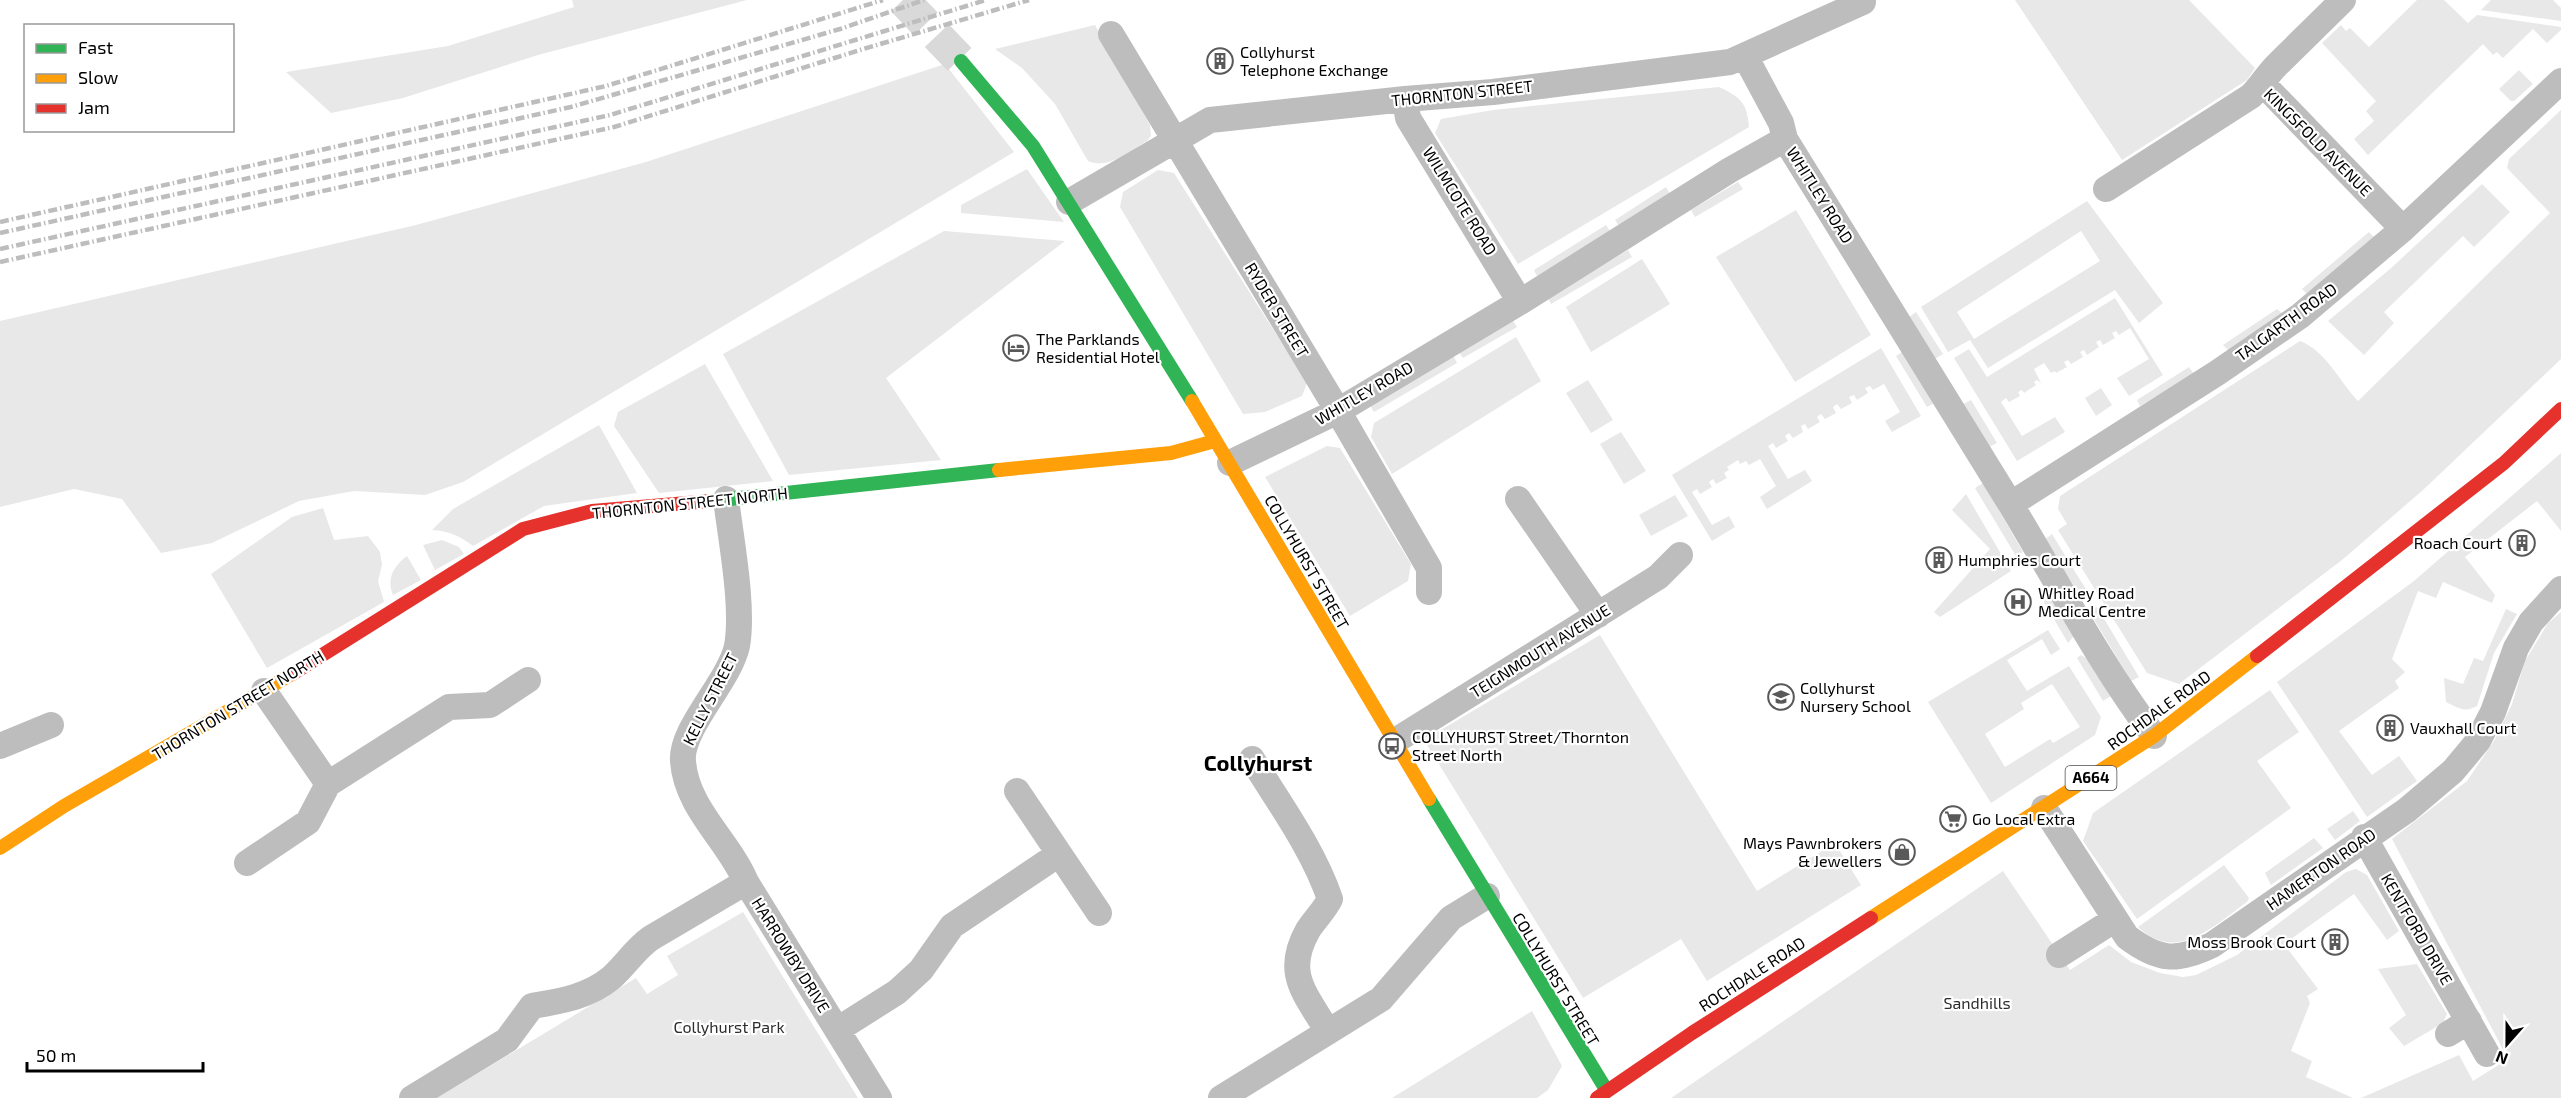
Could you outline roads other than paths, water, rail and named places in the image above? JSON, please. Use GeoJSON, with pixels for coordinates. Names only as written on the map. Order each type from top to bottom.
{"type":"FeatureCollection","features":[{"type":"Feature","properties":{"kind":"main road","name":"COLLYHURST STREET"},"geometry":{"type":"LineString","coordinates":[[961,61],[1033,146],[1069,202],[1230,463],[1602,1095]]}},
{"type":"Feature","properties":{"kind":"main road","name":"ROCHDALE ROAD"},"geometry":{"type":"LineString","coordinates":[[1602,1095],[1701,1027],[2154,736],[2429,524],[2504,463],[2561,410]]}},
{"type":"Feature","properties":{"kind":"main road","name":"THORNTON STREET NORTH"},"geometry":{"type":"LineString","coordinates":[[0,848],[64,806],[264,691],[523,530],[592,511],[726,500],[1170,453],[1215,441]]}},
{"type":"Feature","properties":{"kind":"street"},"geometry":{"type":"LineString","coordinates":[[2263,84],[2274,67],[2343,0]]}},
{"type":"Feature","properties":{"kind":"street","name":"THORNTON STREET"},"geometry":{"type":"LineString","coordinates":[[1069,202],[1210,120],[1493,92],[1730,62],[1863,2]]}},
{"type":"Feature","properties":{"kind":"street","name":"RYDER STREET"},"geometry":{"type":"LineString","coordinates":[[1111,34],[1430,568],[1429,592]]}},
{"type":"Feature","properties":{"kind":"street"},"geometry":{"type":"LineString","coordinates":[[1745,56],[1781,123],[1785,139]]}},
{"type":"Feature","properties":{"kind":"street","name":"TALGARTH ROAD"},"geometry":{"type":"LineString","coordinates":[[2011,504],[2217,373],[2300,316],[2403,229],[2561,81]]}},
{"type":"Feature","properties":{"kind":"street","name":"KINGSFOLD AVENUE"},"geometry":{"type":"LineString","coordinates":[[2106,189],[2251,96],[2263,84],[2403,229]]}},
{"type":"Feature","properties":{"kind":"street","name":"WILMCOTE ROAD"},"geometry":{"type":"LineString","coordinates":[[1405,99],[1408,118],[1520,302]]}},
{"type":"Feature","properties":{"kind":"street","name":"WHITLEY ROAD"},"geometry":{"type":"LineString","coordinates":[[1230,463],[1338,411],[1520,302],[1730,170],[1785,139],[2011,504],[2133,709],[2154,736]]}},
{"type":"Feature","properties":{"kind":"street"},"geometry":{"type":"LineString","coordinates":[[1518,499],[1598,615]]}},
{"type":"Feature","properties":{"kind":"street","name":"KELLY STREET"},"geometry":{"type":"LineString","coordinates":[[726,500],[735,578],[738,626],[736,647],[719,687],[688,736],[682,759],[687,782],[697,804],[746,882]]}},
{"type":"Feature","properties":{"kind":"street","name":"TEIGNMOUTH AVENUE"},"geometry":{"type":"LineString","coordinates":[[1395,741],[1658,577],[1680,555]]}},
{"type":"Feature","properties":{"kind":"street","name":"HAMERTON ROAD"},"geometry":{"type":"LineString","coordinates":[[2044,808],[2127,938],[2144,950],[2158,955],[2190,956],[2212,945],[2364,837],[2407,810],[2453,771],[2478,741],[2493,712],[2516,648],[2531,622],[2561,589]]}},
{"type":"Feature","properties":{"kind":"street"},"geometry":{"type":"LineString","coordinates":[[247,863],[308,822],[328,784],[449,706],[490,705],[528,680]]}},
{"type":"Feature","properties":{"kind":"street"},"geometry":{"type":"LineString","coordinates":[[264,691],[328,784]]}},
{"type":"Feature","properties":{"kind":"street"},"geometry":{"type":"LineString","coordinates":[[0,747],[51,725]]}},
{"type":"Feature","properties":{"kind":"street"},"geometry":{"type":"LineString","coordinates":[[1252,759],[1298,836],[1324,883],[1330,899],[1323,912],[1310,927],[1296,955],[1299,981],[1328,1032]]}},
{"type":"Feature","properties":{"kind":"street"},"geometry":{"type":"LineString","coordinates":[[1017,791],[1099,913]]}},
{"type":"Feature","properties":{"kind":"street","name":"KENTFORD DRIVE"},"geometry":{"type":"LineString","coordinates":[[2364,837],[2487,1054]]}},
{"type":"Feature","properties":{"kind":"street"},"geometry":{"type":"LineString","coordinates":[[837,1030],[897,992],[921,970],[952,926],[1059,854]]}},
{"type":"Feature","properties":{"kind":"street","name":"HARROWBY DRIVE"},"geometry":{"type":"LineString","coordinates":[[412,1098],[507,1040],[532,1006],[571,1000],[610,978],[645,942],[746,882],[879,1098]]}},
{"type":"Feature","properties":{"kind":"street"},"geometry":{"type":"LineString","coordinates":[[1221,1098],[1381,999],[1451,918],[1487,897]]}},
{"type":"Feature","properties":{"kind":"street"},"geometry":{"type":"LineString","coordinates":[[2059,955],[2114,920]]}},
{"type":"Feature","properties":{"kind":"street"},"geometry":{"type":"LineString","coordinates":[[2448,1034],[2469,1021]]}},
{"type":"Feature","properties":{"kind":"tunnel"},"geometry":{"type":"LineString","coordinates":[[903,0],[961,61]]}},
{"type":"Feature","properties":{"kind":"railway"},"geometry":{"type":"LineString","coordinates":[[0,222],[606,86],[883,0]]}},
{"type":"Feature","properties":{"kind":"railway"},"geometry":{"type":"LineString","coordinates":[[0,233],[571,107],[840,29],[924,0]]}},
{"type":"Feature","properties":{"kind":"railway"},"geometry":{"type":"LineString","coordinates":[[0,249],[610,115],[986,0]]}},
{"type":"Feature","properties":{"kind":"railway"},"geometry":{"type":"LineString","coordinates":[[0,262],[614,127],[1029,0]]}},
{"type":"Feature","properties":{"kind":"place","name":"Collyhurst Telephone Exchange"},"geometry":{"type":"Point","coordinates":[1220,61]}},
{"type":"Feature","properties":{"kind":"place","name":"The Parklands Residential Hotel"},"geometry":{"type":"Point","coordinates":[1016,348]}},
{"type":"Feature","properties":{"kind":"place","name":"Roach Court"},"geometry":{"type":"Point","coordinates":[2522,543]}},
{"type":"Feature","properties":{"kind":"place","name":"Humphries Court"},"geometry":{"type":"Point","coordinates":[1939,560]}},
{"type":"Feature","properties":{"kind":"place","name":"Whitley Road Medical Centre"},"geometry":{"type":"Point","coordinates":[2018,602]}},
{"type":"Feature","properties":{"kind":"place","name":"Collyhurst Nursery School"},"geometry":{"type":"Point","coordinates":[1781,697]}},
{"type":"Feature","properties":{"kind":"place","name":"Vauxhall Court"},"geometry":{"type":"Point","coordinates":[2390,728]}},
{"type":"Feature","properties":{"kind":"place","name":"COLLYHURST Street/Thornton Street North"},"geometry":{"type":"Point","coordinates":[1392,746]}},
{"type":"Feature","properties":{"kind":"place","name":"Go Local Extra"},"geometry":{"type":"Point","coordinates":[1953,819]}},
{"type":"Feature","properties":{"kind":"place","name":"Mays Pawnbrokers & Jewellers"},"geometry":{"type":"Point","coordinates":[1902,852]}},
{"type":"Feature","properties":{"kind":"place","name":"Moss Brook Court"},"geometry":{"type":"Point","coordinates":[2335,942]}},
{"type":"Feature","properties":{"kind":"district","name":"Collyhurst"},"geometry":{"type":"Point","coordinates":[1258,763]}},
{"type":"Feature","properties":{"kind":"park label","name":"Sandhills"},"geometry":{"type":"Point","coordinates":[1977,1003]}},
{"type":"Feature","properties":{"kind":"park label","name":"Collyhurst Park"},"geometry":{"type":"Point","coordinates":[729,1027]}}]}
